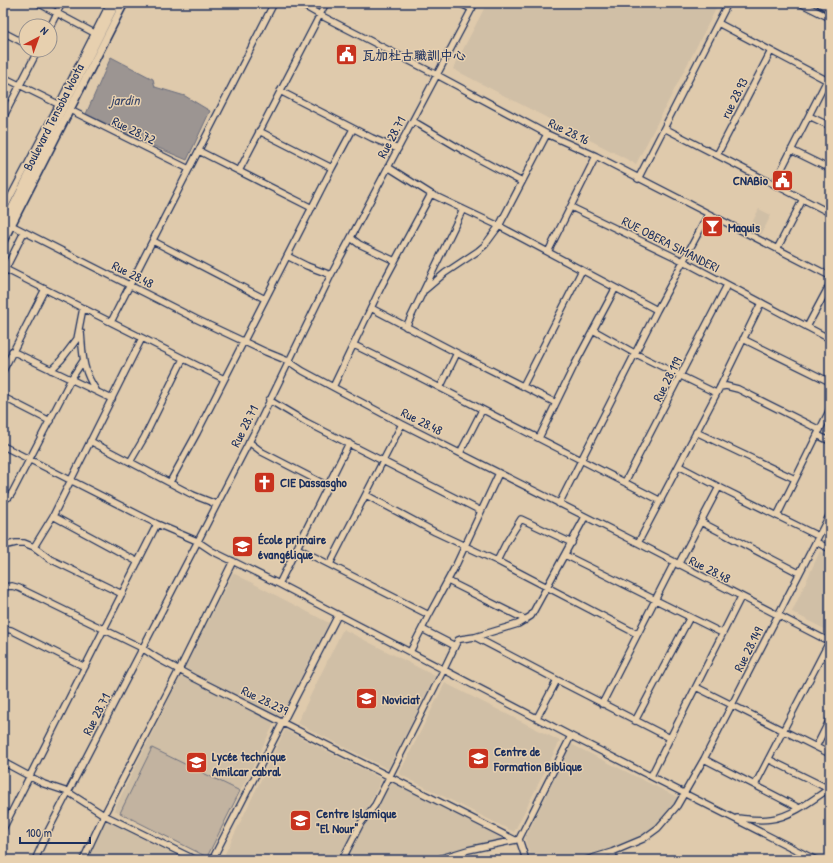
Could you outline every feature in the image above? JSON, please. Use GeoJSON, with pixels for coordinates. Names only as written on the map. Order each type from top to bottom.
{"type":"FeatureCollection","features":[{"type":"Feature","properties":{"kind":"highway"},"geometry":{"type":"LineString","coordinates":[[820,3],[830,8]]}},
{"type":"Feature","properties":{"kind":"main road","name":"Boulevard Tensoba Woota"},"geometry":{"type":"LineString","coordinates":[[3,241],[6,223],[64,107],[97,35],[116,3]]}},
{"type":"Feature","properties":{"kind":"main road","name":"Boulevard Tensoba Woota"},"geometry":{"type":"LineString","coordinates":[[64,107],[124,3]]}},
{"type":"Feature","properties":{"kind":"street"},"geometry":{"type":"LineString","coordinates":[[38,3],[97,35],[110,3]]}},
{"type":"Feature","properties":{"kind":"street"},"geometry":{"type":"LineString","coordinates":[[54,18],[62,3]]}},
{"type":"Feature","properties":{"kind":"street"},"geometry":{"type":"LineString","coordinates":[[111,322],[274,3]]}},
{"type":"Feature","properties":{"kind":"street","name":"Rue 28.16"},"geometry":{"type":"LineString","coordinates":[[299,3],[547,134],[596,156],[708,215],[830,276]]}},
{"type":"Feature","properties":{"kind":"street"},"geometry":{"type":"LineString","coordinates":[[239,171],[326,3]]}},
{"type":"Feature","properties":{"kind":"street"},"geometry":{"type":"LineString","coordinates":[[459,3],[472,9]]}},
{"type":"Feature","properties":{"kind":"street","name":"Rue 28.71"},"geometry":{"type":"LineString","coordinates":[[34,860],[249,442],[331,275],[475,3]]}},
{"type":"Feature","properties":{"kind":"street"},"geometry":{"type":"LineString","coordinates":[[638,178],[728,3]]}},
{"type":"Feature","properties":{"kind":"street"},"geometry":{"type":"LineString","coordinates":[[800,3],[830,18]]}},
{"type":"Feature","properties":{"kind":"street"},"geometry":{"type":"LineString","coordinates":[[718,23],[828,81],[774,184]]}},
{"type":"Feature","properties":{"kind":"street"},"geometry":{"type":"LineString","coordinates":[[3,32],[18,40]]}},
{"type":"Feature","properties":{"kind":"street","name":"rue 28.93"},"geometry":{"type":"LineString","coordinates":[[717,155],[771,51]]}},
{"type":"Feature","properties":{"kind":"street"},"geometry":{"type":"LineString","coordinates":[[3,118],[34,58]]}},
{"type":"Feature","properties":{"kind":"street","name":"Rue 28.72"},"geometry":{"type":"LineString","coordinates":[[3,77],[189,169]]}},
{"type":"Feature","properties":{"kind":"street"},"geometry":{"type":"LineString","coordinates":[[280,91],[353,129],[398,149]]}},
{"type":"Feature","properties":{"kind":"street"},"geometry":{"type":"LineString","coordinates":[[3,211],[64,107]]}},
{"type":"Feature","properties":{"kind":"street"},"geometry":{"type":"LineString","coordinates":[[809,116],[830,126]]}},
{"type":"Feature","properties":{"kind":"street"},"geometry":{"type":"LineString","coordinates":[[413,121],[464,151],[522,182]]}},
{"type":"Feature","properties":{"kind":"street"},"geometry":{"type":"LineString","coordinates":[[664,128],[830,213]]}},
{"type":"Feature","properties":{"kind":"street"},"geometry":{"type":"LineString","coordinates":[[170,482],[197,433],[353,129]]}},
{"type":"Feature","properties":{"kind":"street"},"geometry":{"type":"LineString","coordinates":[[259,131],[332,168]]}},
{"type":"Feature","properties":{"kind":"street"},"geometry":{"type":"LineString","coordinates":[[425,290],[446,273],[478,251],[499,226],[547,134]]}},
{"type":"Feature","properties":{"kind":"street"},"geometry":{"type":"LineString","coordinates":[[791,150],[830,169]]}},
{"type":"Feature","properties":{"kind":"street"},"geometry":{"type":"LineString","coordinates":[[199,151],[312,208]]}},
{"type":"Feature","properties":{"kind":"street"},"geometry":{"type":"LineString","coordinates":[[548,252],[596,156]]}},
{"type":"Feature","properties":{"kind":"street"},"geometry":{"type":"LineString","coordinates":[[388,167],[431,194],[499,226],[657,310]]}},
{"type":"Feature","properties":{"kind":"street"},"geometry":{"type":"LineString","coordinates":[[333,387],[371,308],[431,194]]}},
{"type":"Feature","properties":{"kind":"street"},"geometry":{"type":"LineString","coordinates":[[777,249],[803,199]]}},
{"type":"Feature","properties":{"kind":"street","name":"RUE OBERA SIMANDERI"},"geometry":{"type":"LineString","coordinates":[[571,207],[683,261],[761,303]]}},
{"type":"Feature","properties":{"kind":"street"},"geometry":{"type":"LineString","coordinates":[[406,327],[463,209]]}},
{"type":"Feature","properties":{"kind":"street"},"geometry":{"type":"LineString","coordinates":[[559,504],[657,310],[708,215]]}},
{"type":"Feature","properties":{"kind":"street","name":"Rue 28.48"},"geometry":{"type":"LineString","coordinates":[[6,223],[244,341],[288,361],[303,371],[402,424],[830,642]]}},
{"type":"Feature","properties":{"kind":"street"},"geometry":{"type":"LineString","coordinates":[[24,232],[4,272],[45,289],[224,379]]}},
{"type":"Feature","properties":{"kind":"street"},"geometry":{"type":"LineString","coordinates":[[351,238],[359,244],[395,261]]}},
{"type":"Feature","properties":{"kind":"street"},"geometry":{"type":"LineString","coordinates":[[153,241],[265,299]]}},
{"type":"Feature","properties":{"kind":"street"},"geometry":{"type":"LineString","coordinates":[[288,256],[307,266],[331,275]]}},
{"type":"Feature","properties":{"kind":"street"},"geometry":{"type":"LineString","coordinates":[[523,386],[582,270]]}},
{"type":"Feature","properties":{"kind":"street"},"geometry":{"type":"LineString","coordinates":[[807,327],[830,284]]}},
{"type":"Feature","properties":{"kind":"street","name":"Rue 28.119"},"geometry":{"type":"LineString","coordinates":[[625,482],[727,285]]}},
{"type":"Feature","properties":{"kind":"street"},"geometry":{"type":"LineString","coordinates":[[3,370],[45,289]]}},
{"type":"Feature","properties":{"kind":"street"},"geometry":{"type":"LineString","coordinates":[[539,438],[615,289]]}},
{"type":"Feature","properties":{"kind":"street"},"geometry":{"type":"LineString","coordinates":[[638,543],[720,387],[761,303],[830,339]]}},
{"type":"Feature","properties":{"kind":"street"},"geometry":{"type":"LineString","coordinates":[[51,370],[77,339],[83,308]]}},
{"type":"Feature","properties":{"kind":"street"},"geometry":{"type":"LineString","coordinates":[[371,308],[556,403]]}},
{"type":"Feature","properties":{"kind":"street"},"geometry":{"type":"LineString","coordinates":[[80,326],[83,361],[88,378],[97,392]]}},
{"type":"Feature","properties":{"kind":"street"},"geometry":{"type":"LineString","coordinates":[[593,330],[636,354],[716,393]]}},
{"type":"Feature","properties":{"kind":"street"},"geometry":{"type":"LineString","coordinates":[[34,547],[53,516],[142,338]]}},
{"type":"Feature","properties":{"kind":"street"},"geometry":{"type":"LineString","coordinates":[[743,339],[830,382]]}},
{"type":"Feature","properties":{"kind":"street"},"geometry":{"type":"LineString","coordinates":[[354,345],[661,501]]}},
{"type":"Feature","properties":{"kind":"street"},"geometry":{"type":"LineString","coordinates":[[12,351],[112,399]]}},
{"type":"Feature","properties":{"kind":"street"},"geometry":{"type":"LineString","coordinates":[[440,388],[457,353]]}},
{"type":"Feature","properties":{"kind":"street"},"geometry":{"type":"LineString","coordinates":[[130,462],[183,359]]}},
{"type":"Feature","properties":{"kind":"street"},"geometry":{"type":"LineString","coordinates":[[3,500],[9,497],[12,493],[71,379],[83,361]]}},
{"type":"Feature","properties":{"kind":"street"},"geometry":{"type":"LineString","coordinates":[[720,387],[726,386],[738,389],[819,432],[830,441]]}},
{"type":"Feature","properties":{"kind":"street"},"geometry":{"type":"LineString","coordinates":[[3,397],[50,421]]}},
{"type":"Feature","properties":{"kind":"street"},"geometry":{"type":"LineString","coordinates":[[269,400],[306,422],[481,511]]}},
{"type":"Feature","properties":{"kind":"street"},"geometry":{"type":"LineString","coordinates":[[777,516],[830,409]]}},
{"type":"Feature","properties":{"kind":"street"},"geometry":{"type":"LineString","coordinates":[[460,453],[482,410]]}},
{"type":"Feature","properties":{"kind":"street"},"geometry":{"type":"LineString","coordinates":[[330,564],[402,424]]}},
{"type":"Feature","properties":{"kind":"street"},"geometry":{"type":"LineString","coordinates":[[696,432],[795,479]]}},
{"type":"Feature","properties":{"kind":"street"},"geometry":{"type":"LineString","coordinates":[[90,441],[193,495],[216,504]]}},
{"type":"Feature","properties":{"kind":"street"},"geometry":{"type":"LineString","coordinates":[[249,442],[262,452],[328,486]]}},
{"type":"Feature","properties":{"kind":"street"},"geometry":{"type":"LineString","coordinates":[[279,584],[348,443]]}},
{"type":"Feature","properties":{"kind":"street"},"geometry":{"type":"LineString","coordinates":[[3,446],[157,524],[197,541],[212,551],[816,860]]}},
{"type":"Feature","properties":{"kind":"street"},"geometry":{"type":"LineString","coordinates":[[679,466],[777,516],[817,539],[830,549]]}},
{"type":"Feature","properties":{"kind":"street"},"geometry":{"type":"LineString","coordinates":[[410,652],[448,580],[499,473]]}},
{"type":"Feature","properties":{"kind":"street"},"geometry":{"type":"LineString","coordinates":[[602,704],[655,599],[701,522],[719,487]]}},
{"type":"Feature","properties":{"kind":"street"},"geometry":{"type":"LineString","coordinates":[[366,495],[464,547],[497,561],[638,634]]}},
{"type":"Feature","properties":{"kind":"street","name":"Rue 28.149"},"geometry":{"type":"LineString","coordinates":[[586,860],[635,843],[658,828],[677,806],[704,758],[830,514]]}},
{"type":"Feature","properties":{"kind":"street"},"geometry":{"type":"LineString","coordinates":[[53,516],[138,562]]}},
{"type":"Feature","properties":{"kind":"street"},"geometry":{"type":"LineString","coordinates":[[342,860],[361,823],[375,806],[458,640],[502,630],[526,620],[532,614],[585,517]]}},
{"type":"Feature","properties":{"kind":"street"},"geometry":{"type":"LineString","coordinates":[[497,561],[521,519],[572,543]]}},
{"type":"Feature","properties":{"kind":"street"},"geometry":{"type":"LineString","coordinates":[[701,522],[799,573]]}},
{"type":"Feature","properties":{"kind":"street"},"geometry":{"type":"LineString","coordinates":[[3,830],[157,524]]}},
{"type":"Feature","properties":{"kind":"street"},"geometry":{"type":"LineString","coordinates":[[3,546],[16,542],[34,547],[50,559],[122,594]]}},
{"type":"Feature","properties":{"kind":"street"},"geometry":{"type":"LineString","coordinates":[[297,548],[429,615]]}},
{"type":"Feature","properties":{"kind":"street"},"geometry":{"type":"LineString","coordinates":[[565,555],[722,633]]}},
{"type":"Feature","properties":{"kind":"street"},"geometry":{"type":"LineString","coordinates":[[83,860],[104,815],[180,670],[232,561]]}},
{"type":"Feature","properties":{"kind":"street"},"geometry":{"type":"LineString","coordinates":[[448,580],[526,620]]}},
{"type":"Feature","properties":{"kind":"street","name":"Rue 28.239"},"geometry":{"type":"LineString","coordinates":[[3,587],[12,586],[19,588],[142,648],[157,658],[330,747],[517,840]]}},
{"type":"Feature","properties":{"kind":"street"},"geometry":{"type":"LineString","coordinates":[[651,776],[741,597]]}},
{"type":"Feature","properties":{"kind":"street"},"geometry":{"type":"LineString","coordinates":[[212,860],[338,615]]}},
{"type":"Feature","properties":{"kind":"street"},"geometry":{"type":"LineString","coordinates":[[635,720],[690,617]]}},
{"type":"Feature","properties":{"kind":"street"},"geometry":{"type":"LineString","coordinates":[[3,629],[11,630],[85,667]]}},
{"type":"Feature","properties":{"kind":"street"},"geometry":{"type":"LineString","coordinates":[[422,629],[455,646]]}},
{"type":"Feature","properties":{"kind":"street"},"geometry":{"type":"LineString","coordinates":[[475,637],[670,738]]}},
{"type":"Feature","properties":{"kind":"street"},"geometry":{"type":"LineString","coordinates":[[756,785],[830,642]]}},
{"type":"Feature","properties":{"kind":"street"},"geometry":{"type":"LineString","coordinates":[[537,718],[557,680]]}},
{"type":"Feature","properties":{"kind":"street"},"geometry":{"type":"LineString","coordinates":[[696,687],[830,754]]}},
{"type":"Feature","properties":{"kind":"street"},"geometry":{"type":"LineString","coordinates":[[816,747],[830,719]]}},
{"type":"Feature","properties":{"kind":"street"},"geometry":{"type":"LineString","coordinates":[[517,840],[571,736]]}},
{"type":"Feature","properties":{"kind":"street"},"geometry":{"type":"LineString","coordinates":[[704,758],[799,808]]}},
{"type":"Feature","properties":{"kind":"street"},"geometry":{"type":"LineString","coordinates":[[770,760],[830,789]]}},
{"type":"Feature","properties":{"kind":"street"},"geometry":{"type":"LineString","coordinates":[[3,762],[30,777],[68,792],[104,815],[196,860]]}},
{"type":"Feature","properties":{"kind":"street"},"geometry":{"type":"LineString","coordinates":[[733,818],[770,820],[779,818],[830,789]]}},
{"type":"Feature","properties":{"kind":"street"},"geometry":{"type":"LineString","coordinates":[[435,860],[468,850],[517,840]]}},
{"type":"Feature","properties":{"kind":"street"},"geometry":{"type":"LineString","coordinates":[[517,840],[526,860]]}},
{"type":"Feature","properties":{"kind":"street"},"geometry":{"type":"LineString","coordinates":[[612,852],[615,860]]}},
{"type":"Feature","properties":{"kind":"shaded area"},"geometry":{"type":"Polygon","coordinates":[[[487,3],[719,3],[636,164],[453,69],[487,3]]]}},
{"type":"Feature","properties":{"kind":"shaded area"},"geometry":{"type":"Polygon","coordinates":[[[759,209],[771,215],[761,235],[749,229],[759,209]]]}},
{"type":"Feature","properties":{"kind":"shaded area"},"geometry":{"type":"Polygon","coordinates":[[[820,551],[830,555],[830,632],[792,612],[820,551]]]}},
{"type":"Feature","properties":{"kind":"shaded area"},"geometry":{"type":"Polygon","coordinates":[[[233,573],[329,623],[282,714],[277,716],[188,670],[185,667],[233,573]]]}},
{"type":"Feature","properties":{"kind":"shaded area","name":"Noviciat"},"geometry":{"type":"Polygon","coordinates":[[[343,629],[435,676],[388,769],[297,723],[343,629]]]}},
{"type":"Feature","properties":{"kind":"shaded area","name":"Lycée technique Amilcar cabral"},"geometry":{"type":"Polygon","coordinates":[[[181,675],[275,722],[207,857],[114,810],[181,675]]]}},
{"type":"Feature","properties":{"kind":"shaded area","name":"Centre de Formation Biblique"},"geometry":{"type":"Polygon","coordinates":[[[445,683],[560,741],[514,832],[399,774],[445,683]]]}},
{"type":"Feature","properties":{"kind":"shaded area","name":"Centre Islamique \"El Nour\""},"geometry":{"type":"Polygon","coordinates":[[[285,730],[382,779],[340,860],[222,860],[285,730]]]}},
{"type":"Feature","properties":{"kind":"shaded area"},"geometry":{"type":"Polygon","coordinates":[[[571,744],[679,798],[672,810],[646,835],[624,844],[569,860],[531,860],[525,839],[571,744]]]}},
{"type":"Feature","properties":{"kind":"shaded area"},"geometry":{"type":"Polygon","coordinates":[[[152,748],[240,791],[207,857],[120,813],[152,748]]]}},
{"type":"Feature","properties":{"kind":"shaded area"},"geometry":{"type":"Polygon","coordinates":[[[389,780],[505,838],[424,860],[346,860],[389,780]]]}},
{"type":"Feature","properties":{"kind":"shaded area"},"geometry":{"type":"Polygon","coordinates":[[[105,820],[185,860],[86,860],[105,820]]]}},
{"type":"Feature","properties":{"kind":"water","name":"jardin"},"geometry":{"type":"Polygon","coordinates":[[[111,57],[153,79],[155,87],[185,96],[210,111],[187,160],[142,141],[86,114],[111,57]]]}},
{"type":"Feature","properties":{"kind":"place","name":"瓦加杜古職訓中心"},"geometry":{"type":"Point","coordinates":[347,55]}},
{"type":"Feature","properties":{"kind":"place","name":"CNABio"},"geometry":{"type":"Point","coordinates":[783,180]}},
{"type":"Feature","properties":{"kind":"place","name":"Maquis"},"geometry":{"type":"Point","coordinates":[713,227]}},
{"type":"Feature","properties":{"kind":"place","name":"CIE Dassasgho"},"geometry":{"type":"Point","coordinates":[264,482]}},
{"type":"Feature","properties":{"kind":"place","name":"École primaire évangélique"},"geometry":{"type":"Point","coordinates":[243,546]}},
{"type":"Feature","properties":{"kind":"place","name":"Noviciat"},"geometry":{"type":"Point","coordinates":[366,699]}},
{"type":"Feature","properties":{"kind":"place","name":"Centre de Formation Biblique"},"geometry":{"type":"Point","coordinates":[479,758]}},
{"type":"Feature","properties":{"kind":"place","name":"Lycée technique Amilcar cabral"},"geometry":{"type":"Point","coordinates":[196,763]}},
{"type":"Feature","properties":{"kind":"place","name":"Centre Islamique \"El Nour\""},"geometry":{"type":"Point","coordinates":[301,820]}}]}
